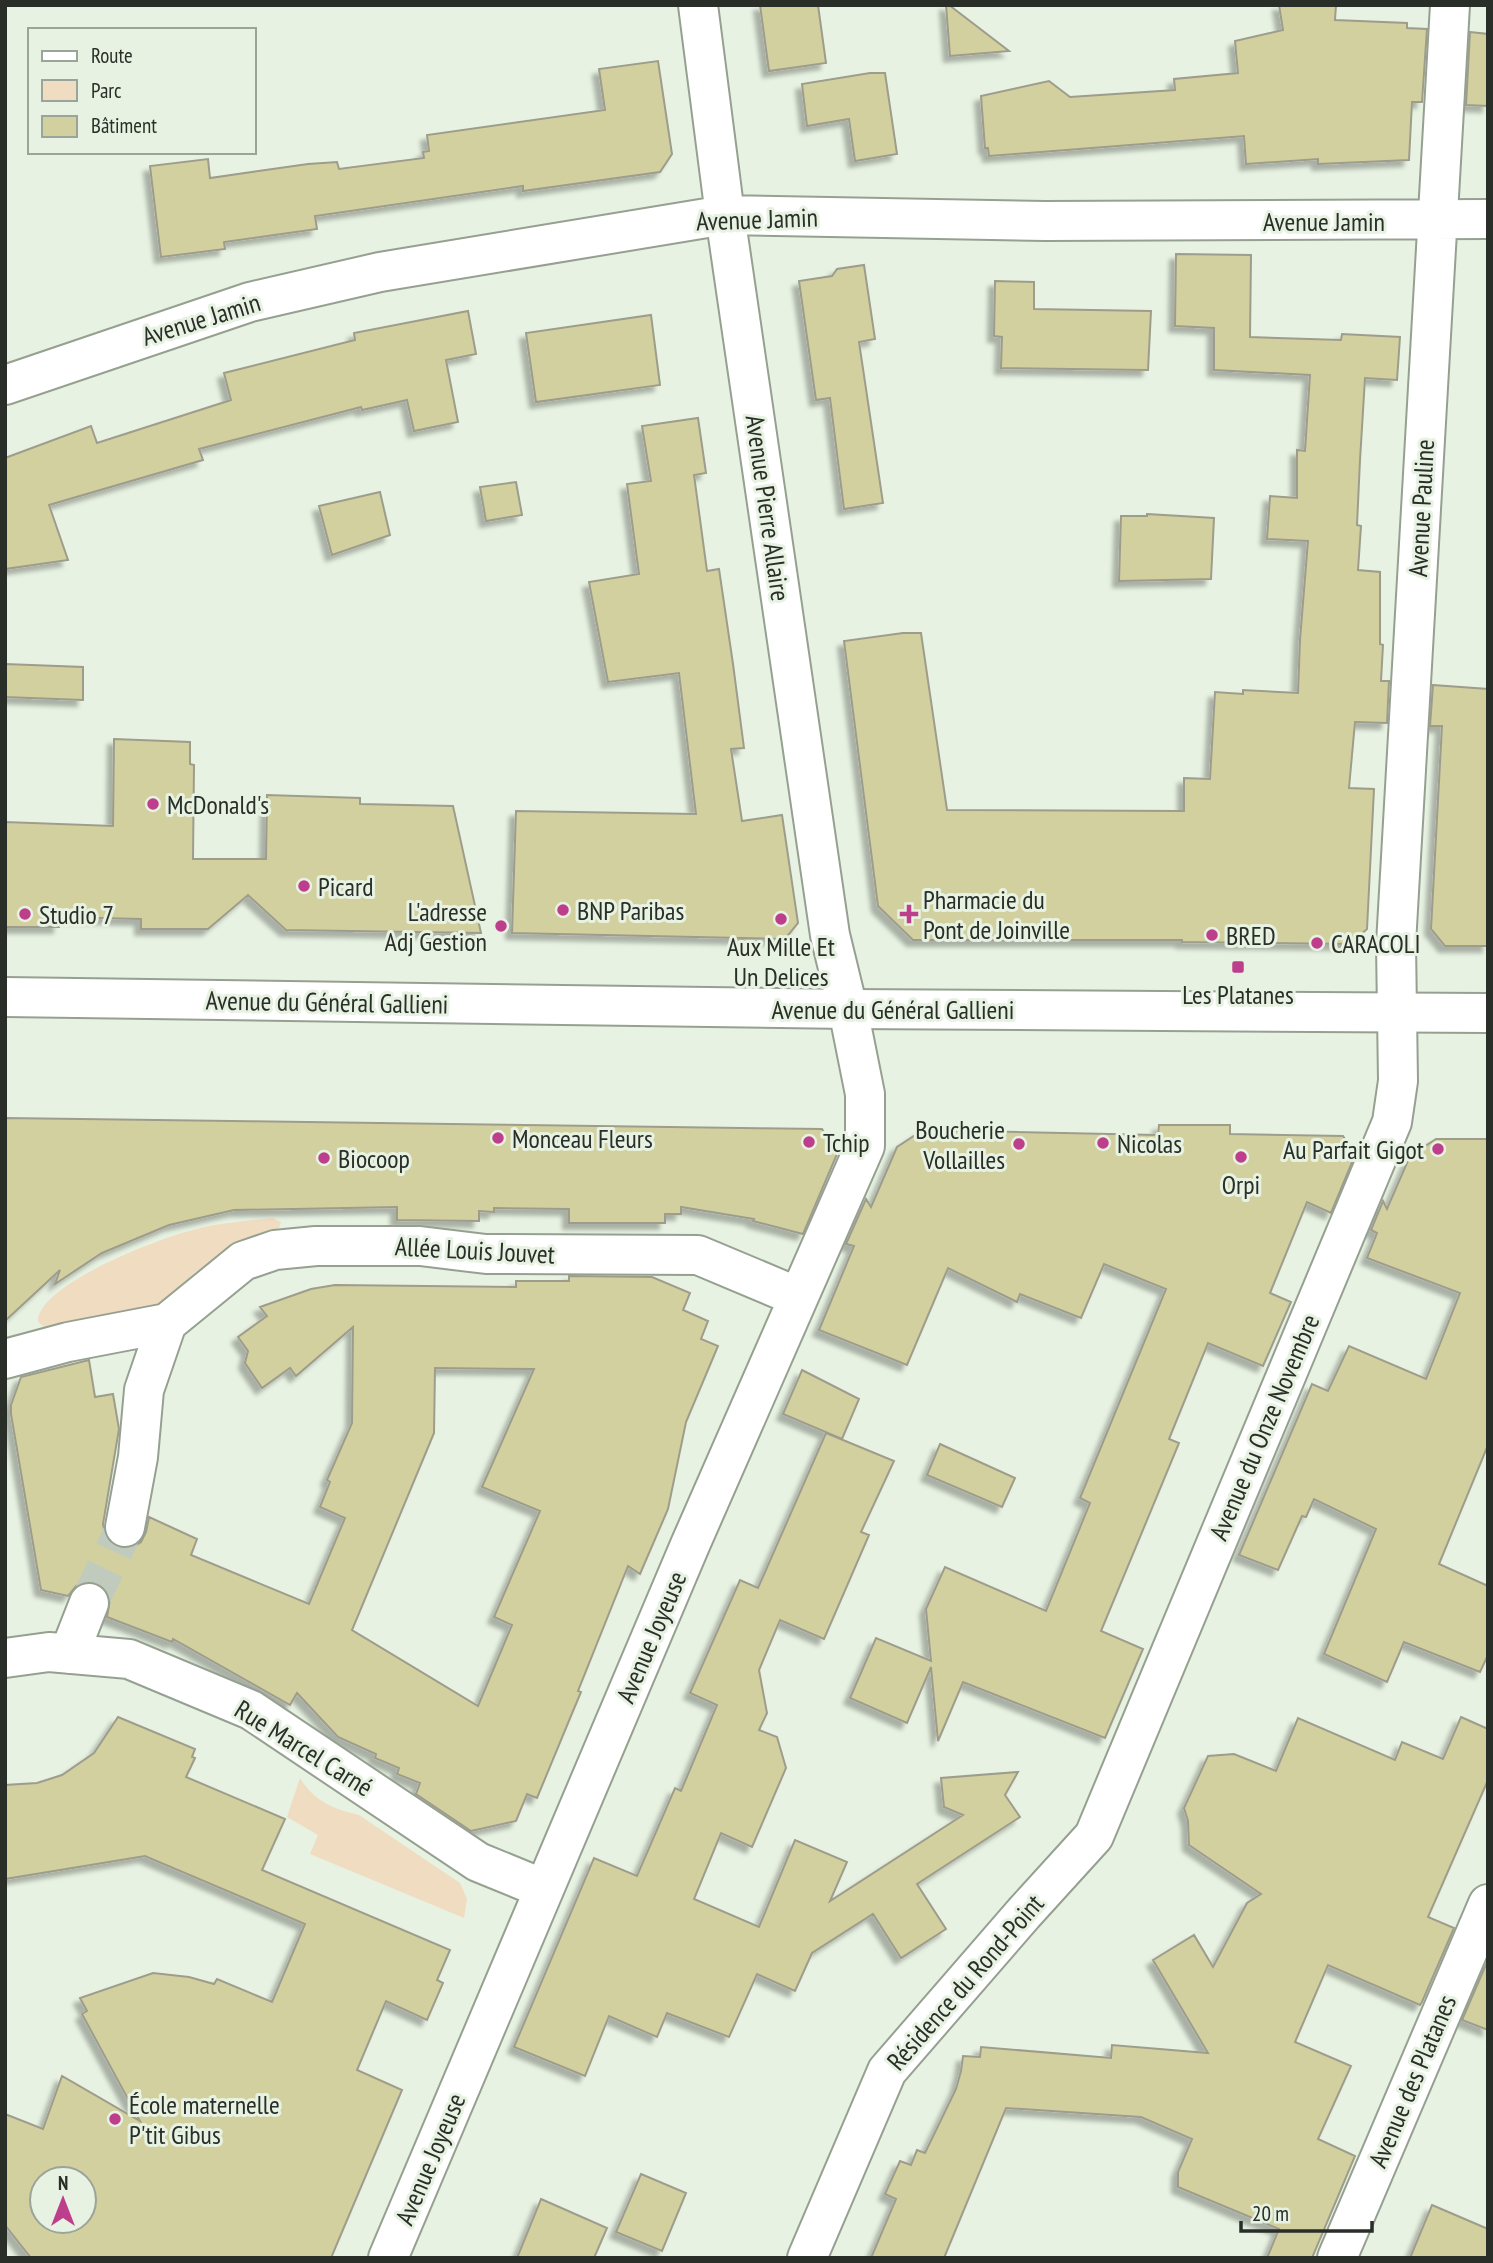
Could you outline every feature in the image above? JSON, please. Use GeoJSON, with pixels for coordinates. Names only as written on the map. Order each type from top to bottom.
{"type":"FeatureCollection","features":[{"type":"Feature","properties":{"kind":"street","name":"Avenue Pierre Allaire"},"geometry":{"type":"LineString","coordinates":[[698,5],[725,215],[830,935],[848,1009]]}},
{"type":"Feature","properties":{"kind":"street","name":"Avenue Pauline"},"geometry":{"type":"LineString","coordinates":[[1396,1011],[1397,930],[1450,5]]}},
{"type":"Feature","properties":{"kind":"street","name":"Avenue Jamin"},"geometry":{"type":"LineString","coordinates":[[5,384],[263,299],[380,272],[725,215],[1045,221],[1488,219]]}},
{"type":"Feature","properties":{"kind":"street","name":"Avenue du Général Gallieni"},"geometry":{"type":"LineString","coordinates":[[5,997],[848,1009],[1488,1013]]}},
{"type":"Feature","properties":{"kind":"street","name":"Avenue Joyeuse"},"geometry":{"type":"LineString","coordinates":[[388,2258],[544,1889],[865,1146],[865,1094],[848,1009]]}},
{"type":"Feature","properties":{"kind":"street","name":"Avenue du Onze Novembre"},"geometry":{"type":"LineString","coordinates":[[1094,1836],[1392,1122],[1398,1081],[1396,1011]]}},
{"type":"Feature","properties":{"kind":"street","name":"Allée Louis Jouvet"},"geometry":{"type":"LineString","coordinates":[[5,1359],[68,1342],[167,1323],[243,1261],[275,1250],[316,1246],[420,1246],[486,1254],[698,1255],[798,1297]]}},
{"type":"Feature","properties":{"kind":"street"},"geometry":{"type":"LineString","coordinates":[[125,1527],[138,1457],[144,1390],[167,1323]]}},
{"type":"Feature","properties":{"kind":"street"},"geometry":{"type":"LineString","coordinates":[[69,1654],[89,1603]]}},
{"type":"Feature","properties":{"kind":"street","name":"Rue Marcel Carné"},"geometry":{"type":"LineString","coordinates":[[5,1658],[50,1652],[130,1659],[251,1710],[478,1863],[544,1889]]}},
{"type":"Feature","properties":{"kind":"street","name":"Résidence du Rond-Point"},"geometry":{"type":"LineString","coordinates":[[807,2258],[887,2071],[1094,1836]]}},
{"type":"Feature","properties":{"kind":"street","name":"Avenue des Platanes"},"geometry":{"type":"LineString","coordinates":[[1337,2258],[1488,1904]]}},
{"type":"Feature","properties":{"kind":"green space"},"geometry":{"type":"Polygon","coordinates":[[[273,1218],[281,1222],[279,1228],[254,1236],[222,1252],[193,1274],[182,1288],[161,1305],[47,1329],[38,1322],[43,1308],[57,1293],[78,1278],[130,1252],[177,1234],[233,1222],[273,1218]]]}},
{"type":"Feature","properties":{"kind":"green space"},"geometry":{"type":"Polygon","coordinates":[[[300,1778],[311,1793],[325,1803],[359,1815],[460,1883],[467,1899],[464,1918],[310,1854],[318,1835],[287,1817],[300,1778]]]}},
{"type":"Feature","properties":{"kind":"building"},"geometry":{"type":"Polygon","coordinates":[[[760,5],[818,5],[826,63],[769,71],[760,5]]]}},
{"type":"Feature","properties":{"kind":"building"},"geometry":{"type":"Polygon","coordinates":[[[946,5],[949,5],[1009,51],[950,56],[946,5]]]}},
{"type":"Feature","properties":{"kind":"building"},"geometry":{"type":"Polygon","coordinates":[[[1279,5],[1336,5],[1335,20],[1407,23],[1407,28],[1427,29],[1422,102],[1412,102],[1409,160],[1318,164],[1318,159],[1246,164],[1244,136],[989,156],[988,148],[985,148],[981,96],[1049,81],[1070,97],[1175,90],[1174,79],[1238,73],[1235,41],[1283,30],[1279,5]]]}},
{"type":"Feature","properties":{"kind":"building"},"geometry":{"type":"Polygon","coordinates":[[[1470,32],[1488,34],[1488,106],[1466,105],[1470,32]]]}},
{"type":"Feature","properties":{"kind":"building"},"geometry":{"type":"Polygon","coordinates":[[[658,61],[672,154],[660,172],[523,191],[523,186],[315,216],[317,229],[224,242],[225,249],[161,257],[150,166],[208,159],[210,178],[308,164],[337,162],[339,169],[424,158],[423,152],[429,151],[427,135],[605,110],[599,69],[658,61]]]}},
{"type":"Feature","properties":{"kind":"building"},"geometry":{"type":"Polygon","coordinates":[[[885,73],[897,154],[855,161],[849,119],[807,126],[802,84],[885,73]]]}},
{"type":"Feature","properties":{"kind":"building"},"geometry":{"type":"Polygon","coordinates":[[[1176,254],[1251,255],[1250,337],[1341,340],[1342,334],[1400,337],[1397,380],[1365,378],[1360,460],[1357,525],[1361,526],[1358,570],[1380,572],[1380,644],[1383,645],[1381,681],[1389,681],[1387,723],[1355,722],[1349,788],[1374,789],[1367,929],[1350,944],[1182,940],[913,940],[878,906],[844,641],[921,633],[947,810],[1184,811],[1184,778],[1210,779],[1215,692],[1243,694],[1243,690],[1298,693],[1308,541],[1267,539],[1270,496],[1297,498],[1297,450],[1305,451],[1310,375],[1214,370],[1214,328],[1175,326],[1176,254]]]}},
{"type":"Feature","properties":{"kind":"building"},"geometry":{"type":"Polygon","coordinates":[[[864,265],[875,339],[859,342],[883,503],[844,509],[830,398],[816,400],[799,281],[832,276],[837,269],[864,265]]]}},
{"type":"Feature","properties":{"kind":"building"},"geometry":{"type":"Polygon","coordinates":[[[995,281],[1034,282],[1034,309],[1151,311],[1148,370],[1001,368],[1002,337],[994,336],[995,281]]]}},
{"type":"Feature","properties":{"kind":"building"},"geometry":{"type":"Polygon","coordinates":[[[468,311],[476,354],[446,360],[458,422],[414,431],[407,400],[362,410],[361,407],[199,449],[203,460],[49,505],[68,560],[5,569],[5,458],[91,426],[97,443],[231,400],[224,373],[355,340],[354,333],[468,311]]]}},
{"type":"Feature","properties":{"kind":"building"},"geometry":{"type":"Polygon","coordinates":[[[651,315],[660,385],[536,402],[526,333],[651,315]]]}},
{"type":"Feature","properties":{"kind":"building"},"geometry":{"type":"Polygon","coordinates":[[[698,418],[706,473],[694,475],[707,571],[719,569],[733,664],[744,748],[731,749],[742,821],[782,815],[798,923],[785,939],[512,933],[516,811],[696,814],[679,673],[608,682],[589,582],[639,574],[627,484],[651,481],[642,426],[698,418]]]}},
{"type":"Feature","properties":{"kind":"building"},"geometry":{"type":"Polygon","coordinates":[[[516,482],[522,515],[486,521],[480,487],[516,482]]]}},
{"type":"Feature","properties":{"kind":"building"},"geometry":{"type":"Polygon","coordinates":[[[380,492],[390,535],[332,555],[319,506],[380,492]]]}},
{"type":"Feature","properties":{"kind":"building"},"geometry":{"type":"Polygon","coordinates":[[[1147,514],[1214,518],[1211,579],[1119,581],[1121,516],[1147,514]]]}},
{"type":"Feature","properties":{"kind":"building"},"geometry":{"type":"Polygon","coordinates":[[[5,664],[83,667],[83,700],[5,697],[5,664]]]}},
{"type":"Feature","properties":{"kind":"building"},"geometry":{"type":"Polygon","coordinates":[[[1433,685],[1488,689],[1488,946],[1445,946],[1431,929],[1442,726],[1430,726],[1433,685]]]}},
{"type":"Feature","properties":{"kind":"building"},"geometry":{"type":"Polygon","coordinates":[[[114,739],[190,742],[190,764],[194,765],[193,859],[266,859],[267,795],[360,798],[360,804],[453,806],[481,933],[286,930],[248,895],[208,929],[141,929],[141,919],[59,917],[59,927],[5,927],[5,822],[113,826],[114,739]]]}},
{"type":"Feature","properties":{"kind":"building"},"geometry":{"type":"Polygon","coordinates":[[[5,1118],[822,1129],[837,1154],[803,1234],[753,1221],[754,1219],[681,1207],[681,1214],[665,1214],[665,1223],[569,1223],[569,1209],[494,1208],[494,1212],[479,1211],[479,1221],[397,1220],[397,1207],[234,1210],[169,1225],[102,1253],[55,1284],[60,1270],[5,1321],[5,1118]]]}},
{"type":"Feature","properties":{"kind":"building"},"geometry":{"type":"Polygon","coordinates":[[[1159,1125],[1230,1125],[1230,1134],[1343,1136],[1355,1155],[1331,1213],[1307,1202],[1270,1293],[1291,1302],[1263,1366],[1208,1343],[1169,1439],[1179,1443],[1101,1631],[1143,1649],[1105,1738],[963,1682],[938,1741],[931,1667],[907,1723],[850,1698],[876,1638],[931,1661],[926,1609],[945,1567],[1046,1611],[1090,1503],[1080,1498],[1166,1289],[1104,1264],[1081,1318],[1020,1294],[1017,1302],[948,1268],[907,1365],[819,1330],[854,1246],[846,1244],[866,1199],[871,1207],[897,1147],[923,1130],[1158,1135],[1159,1125]]]}},
{"type":"Feature","properties":{"kind":"building"},"geometry":{"type":"Polygon","coordinates":[[[1436,1139],[1488,1139],[1488,1445],[1439,1564],[1488,1586],[1488,1655],[1480,1672],[1404,1642],[1387,1682],[1324,1654],[1376,1529],[1314,1499],[1306,1517],[1302,1516],[1278,1570],[1239,1555],[1312,1384],[1328,1391],[1349,1346],[1426,1379],[1460,1293],[1367,1258],[1377,1233],[1371,1230],[1383,1201],[1387,1209],[1410,1156],[1436,1139]]]}},
{"type":"Feature","properties":{"kind":"building"},"geometry":{"type":"Polygon","coordinates":[[[569,1276],[652,1277],[690,1293],[683,1310],[708,1321],[701,1339],[718,1346],[686,1422],[668,1509],[640,1574],[628,1566],[578,1691],[581,1692],[537,1798],[527,1794],[516,1821],[471,1831],[416,1794],[420,1783],[397,1774],[399,1768],[338,1737],[297,1693],[290,1705],[173,1639],[172,1642],[107,1617],[110,1599],[106,1589],[98,1583],[86,1581],[76,1586],[68,1596],[41,1590],[11,1414],[11,1405],[21,1377],[89,1360],[95,1397],[113,1394],[119,1429],[103,1524],[105,1535],[111,1544],[120,1548],[132,1548],[141,1542],[149,1517],[197,1539],[191,1555],[309,1604],[345,1518],[320,1507],[330,1482],[327,1480],[352,1423],[353,1327],[296,1376],[290,1368],[262,1388],[245,1363],[248,1351],[238,1337],[267,1316],[260,1307],[311,1289],[335,1285],[516,1287],[516,1281],[569,1281],[569,1276]],[[435,1368],[434,1433],[352,1630],[478,1706],[512,1625],[494,1617],[540,1511],[482,1487],[534,1369],[435,1368]]]}},
{"type":"Feature","properties":{"kind":"building"},"geometry":{"type":"Polygon","coordinates":[[[802,1370],[859,1399],[842,1439],[783,1414],[802,1370]]]}},
{"type":"Feature","properties":{"kind":"building"},"geometry":{"type":"Polygon","coordinates":[[[826,1433],[894,1461],[861,1532],[869,1535],[824,1639],[780,1620],[759,1670],[767,1713],[759,1730],[777,1737],[786,1768],[752,1847],[721,1833],[694,1899],[759,1927],[795,1840],[847,1862],[830,1901],[963,1815],[944,1807],[941,1778],[1018,1772],[1005,1795],[1020,1817],[917,1884],[946,1929],[901,1958],[873,1914],[812,1953],[795,1991],[757,1974],[729,2037],[667,2013],[657,2037],[609,2016],[585,2076],[514,2047],[594,1858],[637,1876],[675,1788],[681,1791],[717,1705],[690,1693],[740,1580],[758,1588],[826,1433]]]}},
{"type":"Feature","properties":{"kind":"building"},"geometry":{"type":"Polygon","coordinates":[[[940,1444],[1015,1478],[1002,1507],[927,1475],[940,1444]]]}},
{"type":"Feature","properties":{"kind":"building"},"geometry":{"type":"Polygon","coordinates":[[[118,1717],[195,1749],[192,1757],[195,1758],[186,1777],[285,1819],[262,1870],[450,1950],[437,1980],[443,1983],[427,2020],[386,2001],[357,2070],[402,2090],[331,2258],[31,2258],[5,2225],[5,2114],[43,2129],[62,2076],[140,2121],[82,2014],[87,2011],[80,1998],[153,1973],[189,1977],[214,1984],[217,1979],[272,2002],[305,1924],[145,1856],[5,1879],[5,1785],[37,1783],[62,1775],[94,1753],[118,1717]]]}},
{"type":"Feature","properties":{"kind":"building"},"geometry":{"type":"Polygon","coordinates":[[[1461,1717],[1488,1729],[1488,1780],[1428,1917],[1454,1928],[1422,2002],[1420,2005],[1328,1965],[1295,2042],[1351,2066],[1318,2139],[1355,2156],[1312,2258],[1267,2258],[1279,2229],[1178,2187],[1178,2172],[1192,2139],[1141,2117],[1006,2108],[944,2258],[871,2258],[896,2199],[885,2194],[900,2161],[911,2165],[917,2150],[925,2153],[956,2089],[963,2056],[980,2057],[981,2047],[1111,2058],[1112,2045],[1208,2053],[1153,1960],[1194,1935],[1213,1967],[1247,1903],[1261,1894],[1189,1845],[1188,1821],[1184,1808],[1208,1756],[1234,1754],[1276,1771],[1298,1718],[1395,1760],[1402,1742],[1443,1759],[1461,1717]]]}},
{"type":"Feature","properties":{"kind":"building"},"geometry":{"type":"Polygon","coordinates":[[[1488,1960],[1488,2030],[1462,2020],[1488,1960]]]}},
{"type":"Feature","properties":{"kind":"building"},"geometry":{"type":"Polygon","coordinates":[[[641,2174],[686,2193],[662,2251],[616,2232],[641,2174]]]}},
{"type":"Feature","properties":{"kind":"building"},"geometry":{"type":"Polygon","coordinates":[[[541,2199],[607,2228],[594,2258],[517,2258],[541,2199]]]}},
{"type":"Feature","properties":{"kind":"building"},"geometry":{"type":"Polygon","coordinates":[[[1432,2205],[1488,2229],[1488,2258],[1410,2258],[1432,2205]]]}},
{"type":"Feature","properties":{"kind":"tunnel"},"geometry":{"type":"LineString","coordinates":[[89,1603],[125,1527]]}},
{"type":"Feature","properties":{"kind":"place","name":"McDonald's"},"geometry":{"type":"Point","coordinates":[153,804]}},
{"type":"Feature","properties":{"kind":"place","name":"Picard"},"geometry":{"type":"Point","coordinates":[304,886]}},
{"type":"Feature","properties":{"kind":"place","name":"BNP Paribas"},"geometry":{"type":"Point","coordinates":[563,910]}},
{"type":"Feature","properties":{"kind":"place","name":"Studio 7"},"geometry":{"type":"Point","coordinates":[25,914]}},
{"type":"Feature","properties":{"kind":"place","name":"Pharmacie du Pont de Joinville"},"geometry":{"type":"Point","coordinates":[909,914]}},
{"type":"Feature","properties":{"kind":"place","name":"Aux Mille Et Un Delices"},"geometry":{"type":"Point","coordinates":[781,919]}},
{"type":"Feature","properties":{"kind":"place","name":"L'adresse Adj Gestion"},"geometry":{"type":"Point","coordinates":[501,926]}},
{"type":"Feature","properties":{"kind":"place","name":"BRED"},"geometry":{"type":"Point","coordinates":[1212,935]}},
{"type":"Feature","properties":{"kind":"place","name":"CARACOLI"},"geometry":{"type":"Point","coordinates":[1317,943]}},
{"type":"Feature","properties":{"kind":"place","name":"Les Platanes"},"geometry":{"type":"Point","coordinates":[1238,967]}},
{"type":"Feature","properties":{"kind":"place","name":"Monceau Fleurs"},"geometry":{"type":"Point","coordinates":[498,1138]}},
{"type":"Feature","properties":{"kind":"place","name":"Tchip"},"geometry":{"type":"Point","coordinates":[809,1142]}},
{"type":"Feature","properties":{"kind":"place","name":"Nicolas"},"geometry":{"type":"Point","coordinates":[1103,1143]}},
{"type":"Feature","properties":{"kind":"place","name":"Boucherie Vollailles"},"geometry":{"type":"Point","coordinates":[1019,1144]}},
{"type":"Feature","properties":{"kind":"place","name":"Au Parfait Gigot"},"geometry":{"type":"Point","coordinates":[1438,1149]}},
{"type":"Feature","properties":{"kind":"place","name":"Orpi"},"geometry":{"type":"Point","coordinates":[1241,1157]}},
{"type":"Feature","properties":{"kind":"place","name":"Biocoop"},"geometry":{"type":"Point","coordinates":[324,1158]}},
{"type":"Feature","properties":{"kind":"place","name":"École maternelle P'tit Gibus"},"geometry":{"type":"Point","coordinates":[115,2119]}}]}
